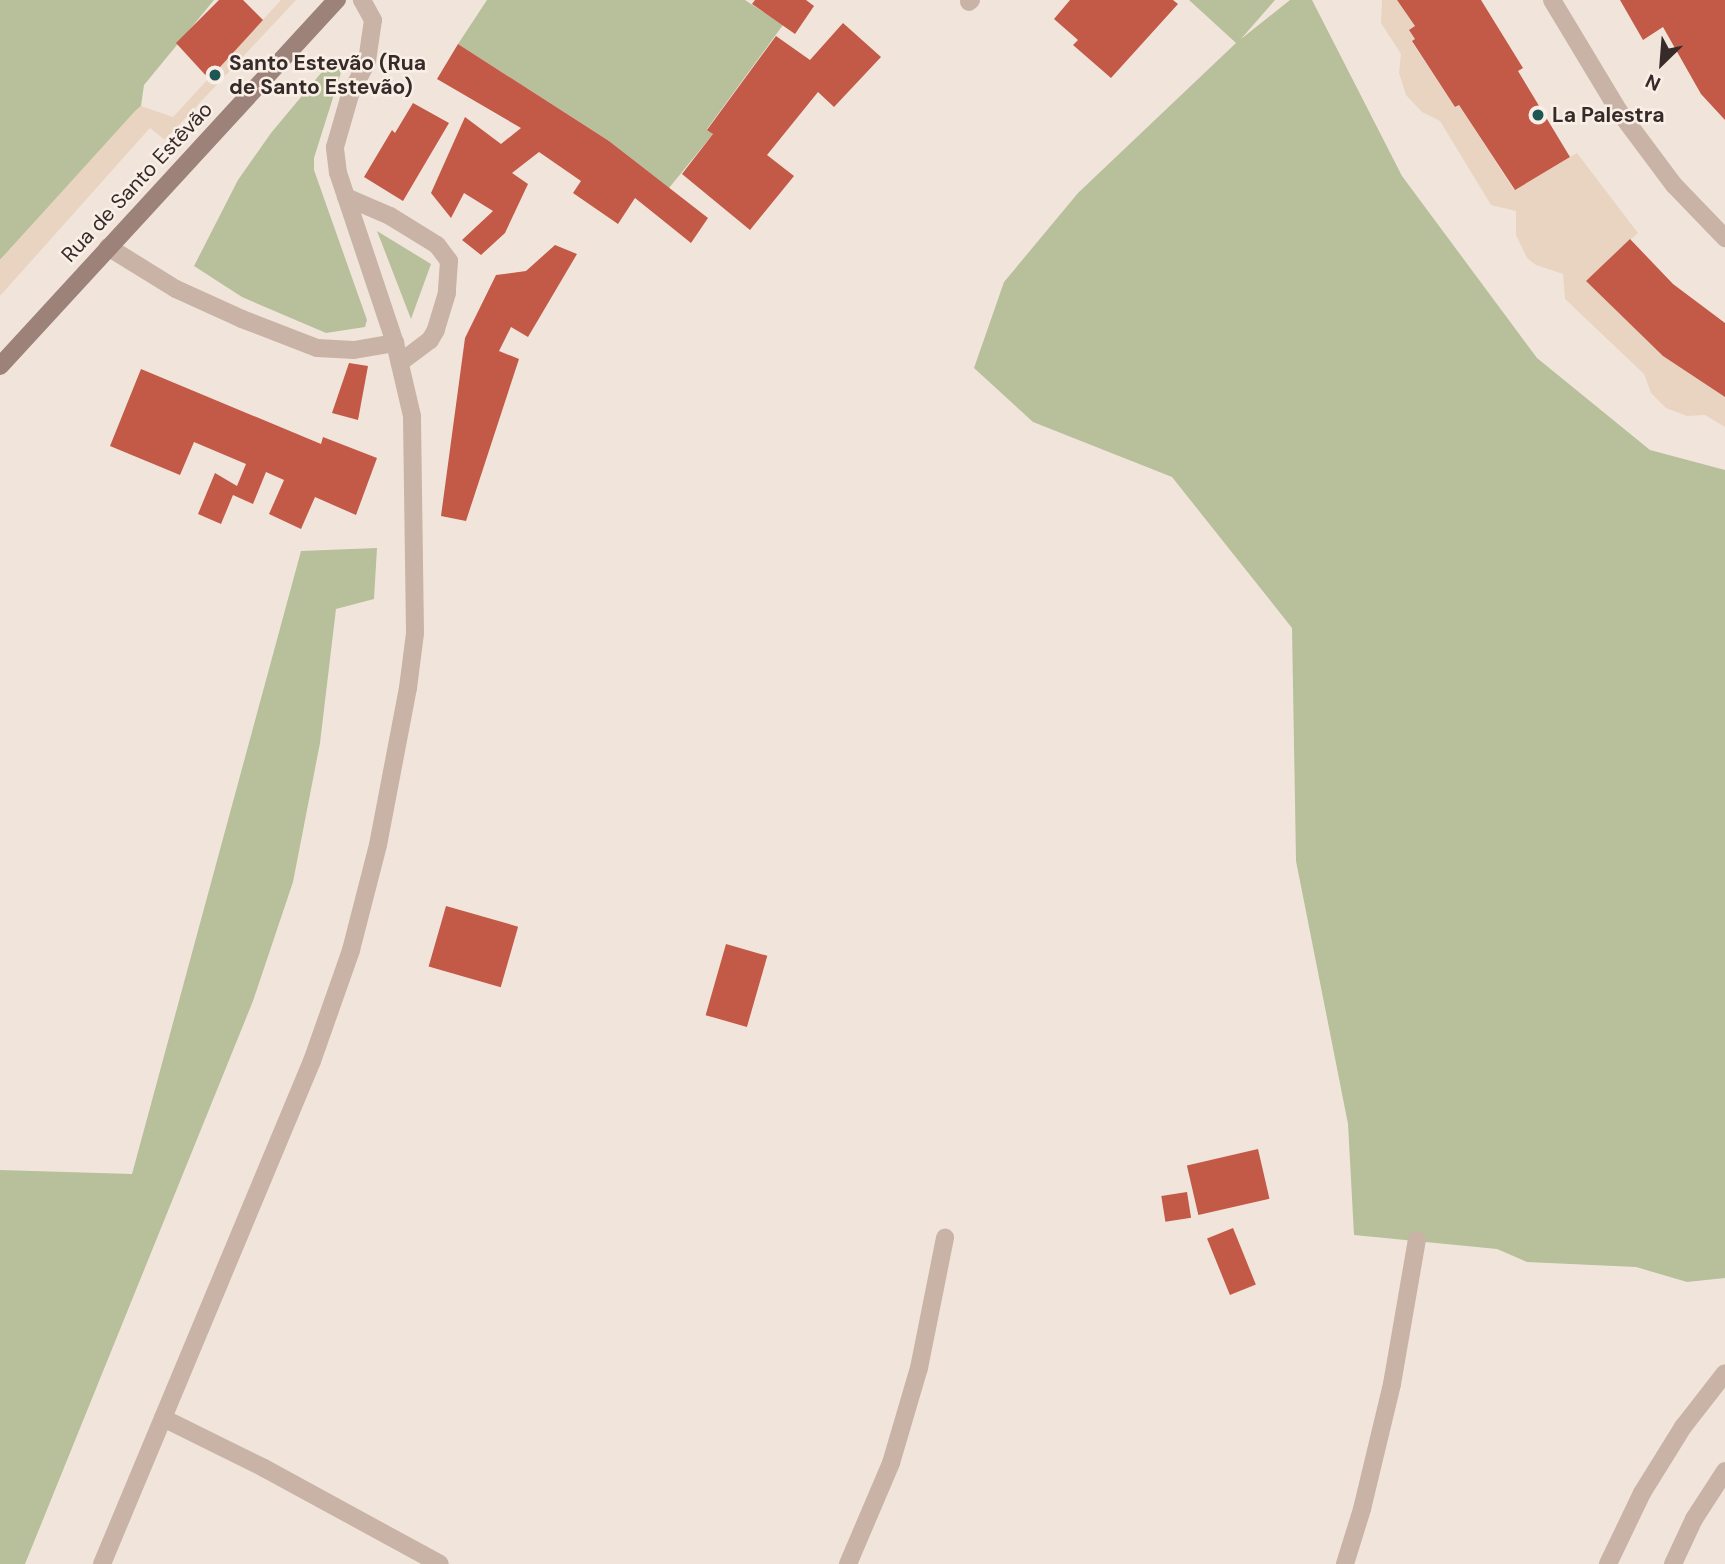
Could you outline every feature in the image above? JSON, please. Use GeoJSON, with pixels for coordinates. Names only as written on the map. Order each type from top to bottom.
{"type":"FeatureCollection","features":[{"type":"Feature","properties":{"kind":"street","name":"Rua de Santo Estêvão"},"geometry":{"type":"LineString","coordinates":[[0,366],[337,0]]}},
{"type":"Feature","properties":{"kind":"street"},"geometry":{"type":"LineString","coordinates":[[102,1564],[312,1061],[351,950],[378,845],[408,688],[415,634],[412,416],[395,343],[338,173],[335,147],[350,95],[367,61],[373,20],[362,0]]}},
{"type":"Feature","properties":{"kind":"street"},"geometry":{"type":"LineString","coordinates":[[1552,0],[1618,110],[1674,185],[1725,238]]}},
{"type":"Feature","properties":{"kind":"street"},"geometry":{"type":"LineString","coordinates":[[346,197],[390,216],[438,245],[449,261],[447,293],[436,330],[430,340],[400,363]]}},
{"type":"Feature","properties":{"kind":"street"},"geometry":{"type":"LineString","coordinates":[[108,247],[176,289],[242,319],[317,348],[354,350],[395,343]]}},
{"type":"Feature","properties":{"kind":"street"},"geometry":{"type":"LineString","coordinates":[[848,1564],[891,1463],[919,1368],[945,1238]]}},
{"type":"Feature","properties":{"kind":"street"},"geometry":{"type":"LineString","coordinates":[[1345,1564],[1362,1509],[1392,1384],[1417,1240]]}},
{"type":"Feature","properties":{"kind":"street"},"geometry":{"type":"LineString","coordinates":[[1608,1564],[1642,1493],[1683,1427],[1725,1373]]}},
{"type":"Feature","properties":{"kind":"street"},"geometry":{"type":"LineString","coordinates":[[163,1418],[264,1468],[440,1564]]}},
{"type":"Feature","properties":{"kind":"street"},"geometry":{"type":"LineString","coordinates":[[1673,1564],[1695,1519],[1725,1471]]}},
{"type":"Feature","properties":{"kind":"green space"},"geometry":{"type":"Polygon","coordinates":[[[0,0],[214,0],[144,85],[141,106],[0,260],[0,0]]]}},
{"type":"Feature","properties":{"kind":"green space"},"geometry":{"type":"Polygon","coordinates":[[[487,0],[745,0],[783,25],[707,129],[713,134],[669,188],[609,141],[458,44],[487,0]]]}},
{"type":"Feature","properties":{"kind":"green space"},"geometry":{"type":"Polygon","coordinates":[[[1189,0],[1275,0],[1241,39],[1290,0],[1312,0],[1402,176],[1537,358],[1650,450],[1725,470],[1725,1278],[1687,1282],[1636,1267],[1527,1262],[1497,1249],[1354,1235],[1348,1124],[1296,861],[1292,628],[1172,477],[1033,422],[974,368],[1004,282],[1078,193],[1236,43],[1189,0]]]}},
{"type":"Feature","properties":{"kind":"green space"},"geometry":{"type":"Polygon","coordinates":[[[331,61],[337,61],[343,66],[314,158],[314,170],[367,320],[365,327],[326,333],[242,297],[194,266],[238,180],[271,133],[331,61]]]}},
{"type":"Feature","properties":{"kind":"green space"},"geometry":{"type":"Polygon","coordinates":[[[377,231],[431,264],[411,319],[377,231]]]}},
{"type":"Feature","properties":{"kind":"green space"},"geometry":{"type":"Polygon","coordinates":[[[377,548],[374,599],[336,609],[320,743],[293,882],[253,1001],[25,1564],[0,1564],[0,1170],[132,1174],[301,551],[377,548]]]}},
{"type":"Feature","properties":{"kind":"shaded area"},"geometry":{"type":"Polygon","coordinates":[[[281,0],[296,0],[165,140],[150,128],[0,296],[0,260],[135,111],[141,106],[173,117],[281,0]]]}},
{"type":"Feature","properties":{"kind":"shaded area"},"geometry":{"type":"Polygon","coordinates":[[[1382,0],[1397,0],[1415,26],[1409,30],[1415,39],[1412,42],[1455,107],[1459,105],[1514,190],[1577,153],[1638,233],[1586,281],[1663,355],[1725,397],[1725,427],[1705,415],[1687,416],[1666,408],[1651,393],[1644,374],[1565,299],[1563,274],[1536,265],[1527,258],[1516,235],[1516,211],[1491,205],[1440,121],[1422,112],[1406,95],[1399,73],[1401,54],[1381,23],[1382,0]]]}},
{"type":"Feature","properties":{"kind":"building"},"geometry":{"type":"Polygon","coordinates":[[[219,0],[243,0],[263,20],[209,79],[176,43],[219,0]]]}},
{"type":"Feature","properties":{"kind":"building"},"geometry":{"type":"Polygon","coordinates":[[[755,0],[806,0],[814,6],[795,34],[752,4],[755,0]]]}},
{"type":"Feature","properties":{"kind":"building"},"geometry":{"type":"Polygon","coordinates":[[[1070,0],[1173,0],[1178,4],[1111,78],[1073,45],[1078,40],[1054,19],[1070,0]]]}},
{"type":"Feature","properties":{"kind":"building"},"geometry":{"type":"Polygon","coordinates":[[[1397,0],[1481,0],[1523,68],[1518,71],[1570,157],[1515,190],[1459,105],[1455,107],[1412,41],[1415,39],[1409,30],[1415,26],[1397,0]]]}},
{"type":"Feature","properties":{"kind":"building"},"geometry":{"type":"Polygon","coordinates":[[[1620,0],[1725,0],[1725,120],[1701,94],[1663,27],[1643,40],[1620,0]]]}},
{"type":"Feature","properties":{"kind":"building"},"geometry":{"type":"Polygon","coordinates":[[[843,23],[881,57],[834,107],[818,92],[767,155],[794,176],[750,230],[682,174],[713,134],[707,130],[776,36],[810,60],[843,23]]]}},
{"type":"Feature","properties":{"kind":"building"},"geometry":{"type":"Polygon","coordinates":[[[458,44],[609,141],[708,218],[691,243],[635,198],[618,224],[573,193],[581,181],[539,152],[512,173],[528,184],[505,233],[481,255],[462,240],[493,211],[464,193],[451,218],[431,193],[465,117],[501,144],[521,128],[437,79],[458,44]]]}},
{"type":"Feature","properties":{"kind":"building"},"geometry":{"type":"Polygon","coordinates":[[[413,103],[449,123],[403,201],[364,177],[392,130],[395,133],[413,103]]]}},
{"type":"Feature","properties":{"kind":"building"},"geometry":{"type":"Polygon","coordinates":[[[1630,239],[1673,284],[1725,323],[1725,397],[1663,356],[1586,281],[1630,239]]]}},
{"type":"Feature","properties":{"kind":"building"},"geometry":{"type":"Polygon","coordinates":[[[555,245],[577,254],[528,337],[511,327],[499,351],[519,359],[466,521],[441,516],[465,338],[496,275],[526,271],[555,245]]]}},
{"type":"Feature","properties":{"kind":"building"},"geometry":{"type":"Polygon","coordinates":[[[349,363],[368,366],[358,420],[332,413],[349,363]]]}},
{"type":"Feature","properties":{"kind":"building"},"geometry":{"type":"Polygon","coordinates":[[[141,369],[321,444],[323,437],[377,458],[356,515],[315,497],[301,529],[269,514],[284,480],[266,472],[253,504],[233,495],[221,524],[198,514],[215,473],[237,486],[246,464],[194,442],[180,475],[110,446],[141,369]]]}},
{"type":"Feature","properties":{"kind":"building"},"geometry":{"type":"Polygon","coordinates":[[[446,906],[518,927],[501,987],[429,967],[446,906]]]}},
{"type":"Feature","properties":{"kind":"building"},"geometry":{"type":"Polygon","coordinates":[[[726,944],[767,956],[747,1027],[706,1015],[726,944]]]}},
{"type":"Feature","properties":{"kind":"building"},"geometry":{"type":"Polygon","coordinates":[[[1258,1149],[1269,1199],[1198,1215],[1187,1165],[1258,1149]]]}},
{"type":"Feature","properties":{"kind":"building"},"geometry":{"type":"Polygon","coordinates":[[[1187,1192],[1191,1218],[1165,1222],[1161,1196],[1187,1192]]]}},
{"type":"Feature","properties":{"kind":"building"},"geometry":{"type":"Polygon","coordinates":[[[1233,1228],[1256,1285],[1230,1295],[1207,1238],[1233,1228]]]}},
{"type":"Feature","properties":{"kind":"place","name":"Santo Estevão (Rua de Santo Estevão)"},"geometry":{"type":"Point","coordinates":[215,75]}},
{"type":"Feature","properties":{"kind":"place","name":"La Palestra"},"geometry":{"type":"Point","coordinates":[1538,115]}}]}
